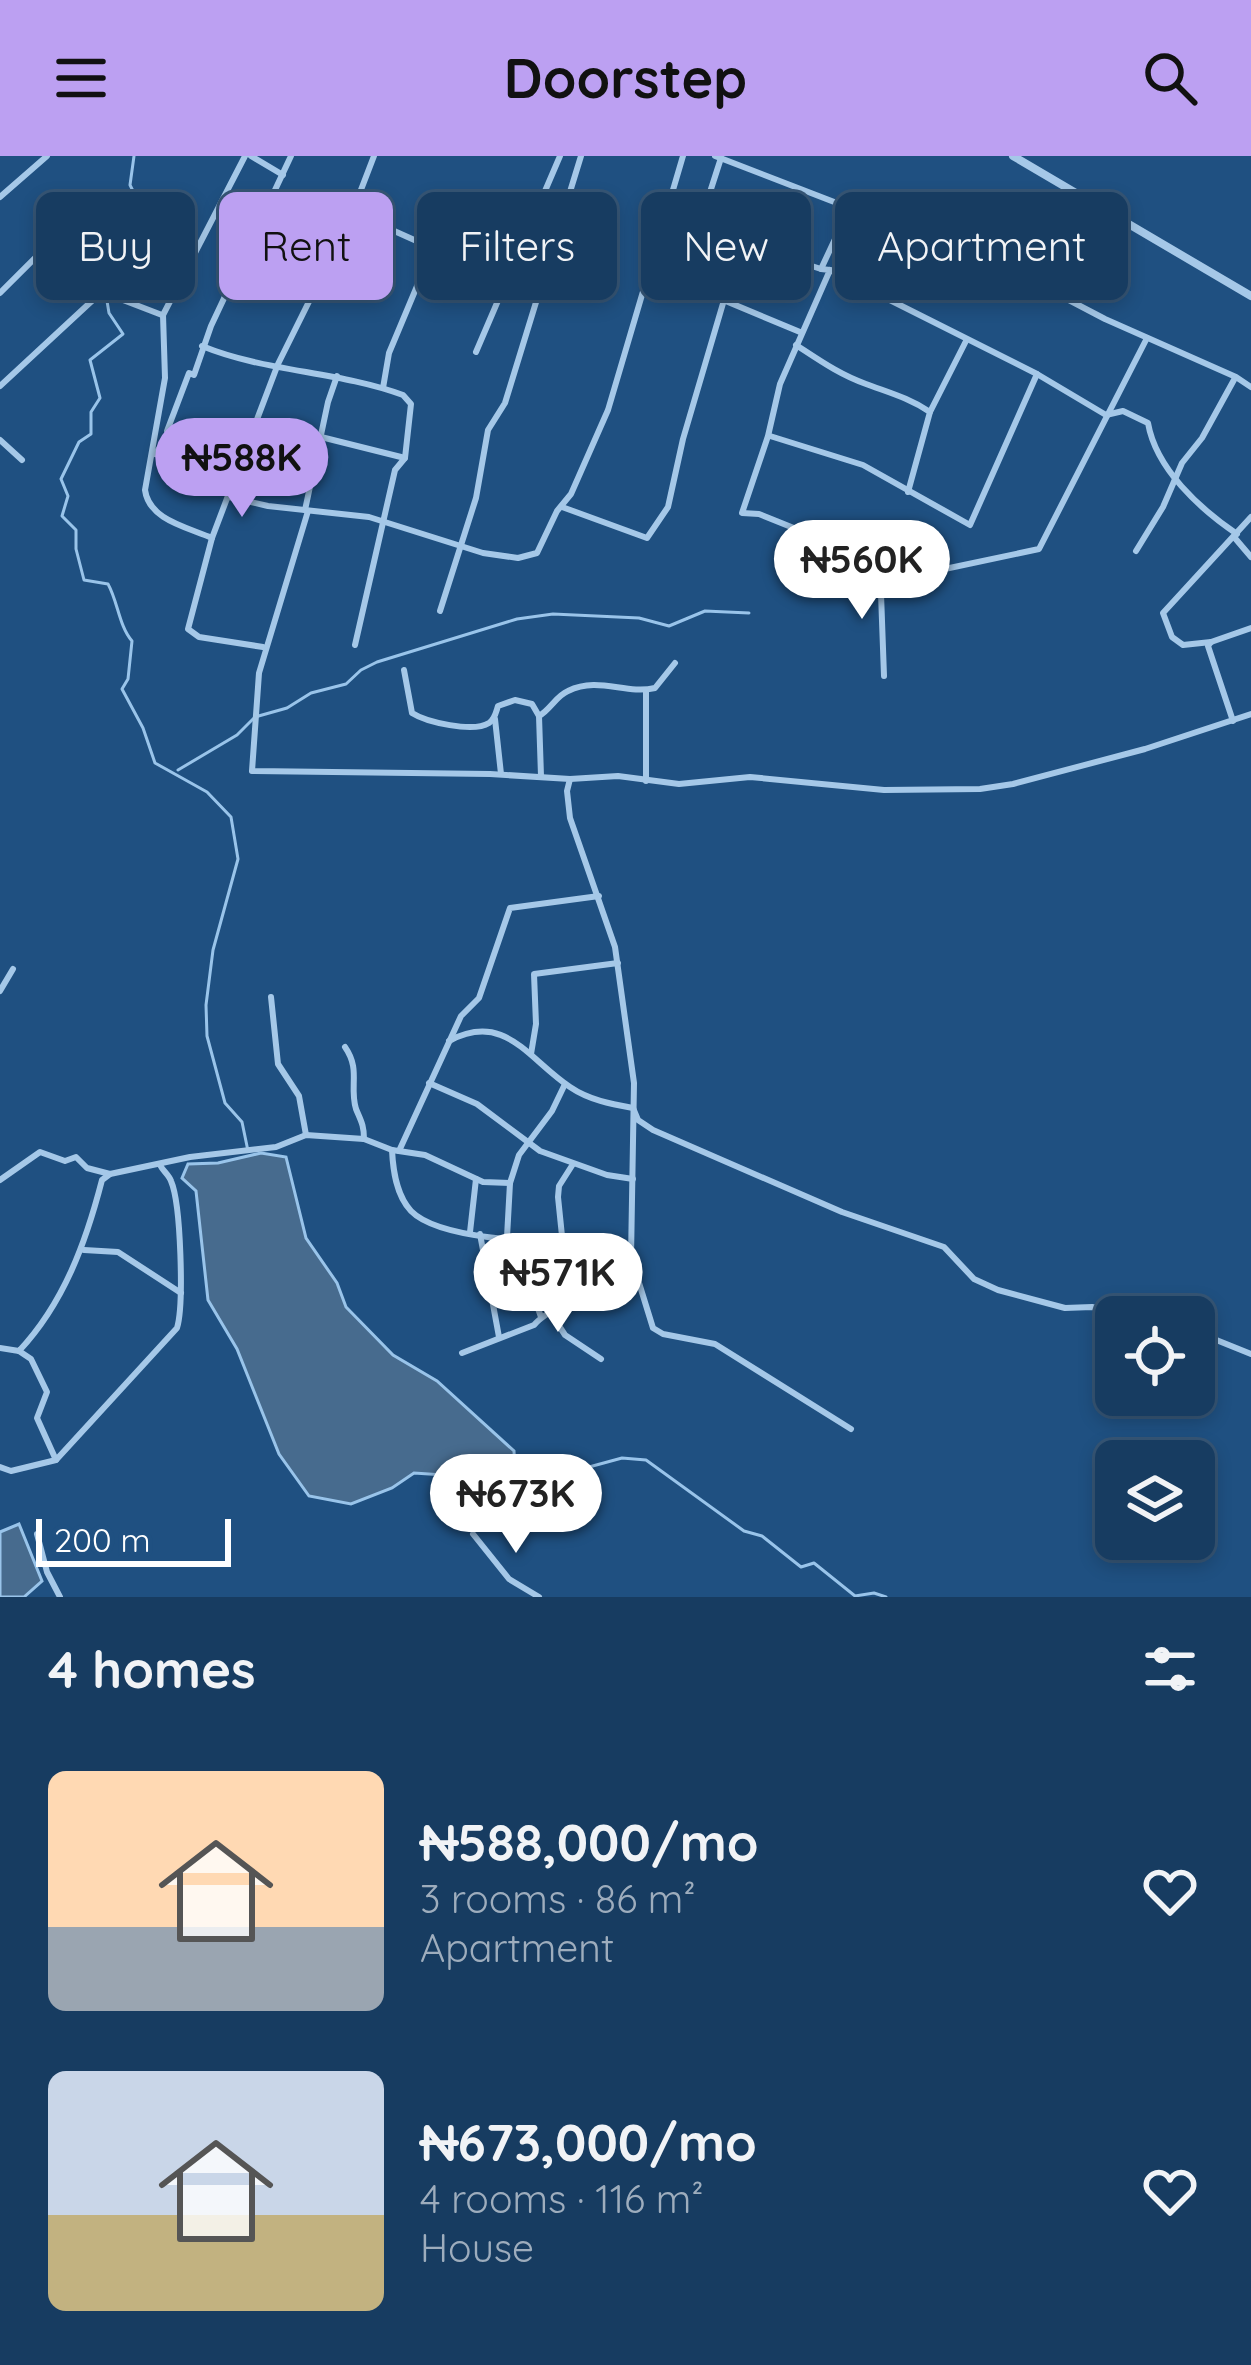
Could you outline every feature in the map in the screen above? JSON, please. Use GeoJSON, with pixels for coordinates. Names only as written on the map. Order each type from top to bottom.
{"type":"FeatureCollection","features":[{"type":"Feature","properties":{"kind":"street"},"geometry":{"type":"LineString","coordinates":[[0,197],[47,156]]}},
{"type":"Feature","properties":{"kind":"street"},"geometry":{"type":"LineString","coordinates":[[212,538],[158,514],[148,504],[145,490],[165,378],[163,315],[248,156],[283,175]]}},
{"type":"Feature","properties":{"kind":"street"},"geometry":{"type":"LineString","coordinates":[[275,192],[291,156]]}},
{"type":"Feature","properties":{"kind":"street"},"geometry":{"type":"LineString","coordinates":[[360,192],[374,156]]}},
{"type":"Feature","properties":{"kind":"street"},"geometry":{"type":"LineString","coordinates":[[545,192],[560,156]]}},
{"type":"Feature","properties":{"kind":"street"},"geometry":{"type":"LineString","coordinates":[[440,611],[479,486],[488,430],[505,403],[581,156]]}},
{"type":"Feature","properties":{"kind":"street"},"geometry":{"type":"LineString","coordinates":[[672,192],[683,156]]}},
{"type":"Feature","properties":{"kind":"street"},"geometry":{"type":"LineString","coordinates":[[1013,156],[1073,192]]}},
{"type":"Feature","properties":{"kind":"street"},"geometry":{"type":"LineString","coordinates":[[835,201],[718,157],[703,228],[826,269],[1037,374],[1106,416],[1123,411],[1148,423],[1150,437],[1194,501],[1235,536],[1251,557]]}},
{"type":"Feature","properties":{"kind":"street"},"geometry":{"type":"LineString","coordinates":[[1128,224],[1251,296]]}},
{"type":"Feature","properties":{"kind":"street"},"geometry":{"type":"LineString","coordinates":[[835,246],[780,384],[742,513],[759,514],[880,566],[940,570],[1039,549],[1148,338]]}},
{"type":"Feature","properties":{"kind":"street"},"geometry":{"type":"LineString","coordinates":[[0,292],[36,256]]}},
{"type":"Feature","properties":{"kind":"street"},"geometry":{"type":"LineString","coordinates":[[383,388],[389,353],[417,286]]}},
{"type":"Feature","properties":{"kind":"street"},"geometry":{"type":"LineString","coordinates":[[0,386],[73,315],[106,296],[163,315]]}},
{"type":"Feature","properties":{"kind":"street"},"geometry":{"type":"LineString","coordinates":[[230,497],[385,521],[483,553],[531,557],[571,494],[613,398],[641,298]]}},
{"type":"Feature","properties":{"kind":"street"},"geometry":{"type":"LineString","coordinates":[[154,455],[171,432],[167,431],[189,373],[194,375],[224,300]]}},
{"type":"Feature","properties":{"kind":"street"},"geometry":{"type":"LineString","coordinates":[[265,647],[199,637],[188,629],[212,538],[278,364],[308,300]]}},
{"type":"Feature","properties":{"kind":"street"},"geometry":{"type":"LineString","coordinates":[[476,352],[500,300]]}},
{"type":"Feature","properties":{"kind":"street"},"geometry":{"type":"LineString","coordinates":[[562,507],[652,536],[668,507],[724,300],[800,332]]}},
{"type":"Feature","properties":{"kind":"street"},"geometry":{"type":"LineString","coordinates":[[1070,300],[1251,387]]}},
{"type":"Feature","properties":{"kind":"street"},"geometry":{"type":"LineString","coordinates":[[908,491],[930,412],[966,340]]}},
{"type":"Feature","properties":{"kind":"street"},"geometry":{"type":"LineString","coordinates":[[796,345],[819,363],[868,386],[909,398],[930,412]]}},
{"type":"Feature","properties":{"kind":"street"},"geometry":{"type":"LineString","coordinates":[[202,346],[383,388],[403,395],[411,404],[405,458],[395,470],[355,645]]}},
{"type":"Feature","properties":{"kind":"street"},"geometry":{"type":"LineString","coordinates":[[768,436],[863,466],[963,523],[973,523],[1037,374]]}},
{"type":"Feature","properties":{"kind":"street"},"geometry":{"type":"LineString","coordinates":[[338,376],[320,435],[306,511],[259,674],[252,771],[570,779],[618,776],[679,784],[750,777],[884,790],[997,787],[1145,749],[1251,714]]}},
{"type":"Feature","properties":{"kind":"street"},"geometry":{"type":"LineString","coordinates":[[1136,551],[1236,376]]}},
{"type":"Feature","properties":{"kind":"street"},"geometry":{"type":"LineString","coordinates":[[256,421],[405,458]]}},
{"type":"Feature","properties":{"kind":"street"},"geometry":{"type":"LineString","coordinates":[[0,440],[22,460]]}},
{"type":"Feature","properties":{"kind":"street"},"geometry":{"type":"LineString","coordinates":[[1251,517],[1163,613],[1172,637],[1183,645],[1211,642],[1251,628]]}},
{"type":"Feature","properties":{"kind":"street"},"geometry":{"type":"LineString","coordinates":[[880,566],[884,676]]}},
{"type":"Feature","properties":{"kind":"street"},"geometry":{"type":"LineString","coordinates":[[1211,642],[1207,650],[1233,721]]}},
{"type":"Feature","properties":{"kind":"street"},"geometry":{"type":"LineString","coordinates":[[539,716],[567,691],[594,683],[646,690],[659,685],[675,663]]}},
{"type":"Feature","properties":{"kind":"street"},"geometry":{"type":"LineString","coordinates":[[404,670],[412,712],[427,722],[484,726],[495,716]]}},
{"type":"Feature","properties":{"kind":"street"},"geometry":{"type":"LineString","coordinates":[[646,690],[646,781]]}},
{"type":"Feature","properties":{"kind":"street"},"geometry":{"type":"LineString","coordinates":[[501,774],[495,716],[498,706],[515,700],[532,704],[539,716],[541,776]]}},
{"type":"Feature","properties":{"kind":"street"},"geometry":{"type":"LineString","coordinates":[[570,779],[570,818],[618,963],[634,1083],[631,1244],[634,1274],[649,1307],[652,1328],[715,1344],[851,1429]]}},
{"type":"Feature","properties":{"kind":"street"},"geometry":{"type":"LineString","coordinates":[[599,896],[510,908],[479,998],[461,1016],[395,1150],[399,1191],[412,1213],[441,1226],[521,1241],[631,1244]]}},
{"type":"Feature","properties":{"kind":"street"},"geometry":{"type":"LineString","coordinates":[[531,1054],[536,1024],[534,974],[618,963]]}},
{"type":"Feature","properties":{"kind":"street"},"geometry":{"type":"LineString","coordinates":[[0,991],[13,969]]}},
{"type":"Feature","properties":{"kind":"street"},"geometry":{"type":"LineString","coordinates":[[271,997],[278,1064],[294,1084],[306,1135]]}},
{"type":"Feature","properties":{"kind":"street"},"geometry":{"type":"LineString","coordinates":[[449,1041],[468,1031],[492,1030],[531,1054],[565,1084],[600,1102],[633,1108]]}},
{"type":"Feature","properties":{"kind":"street"},"geometry":{"type":"LineString","coordinates":[[346,1047],[356,1069],[356,1107],[363,1120],[364,1139]]}},
{"type":"Feature","properties":{"kind":"street"},"geometry":{"type":"LineString","coordinates":[[429,1082],[477,1104],[526,1142],[573,1164],[633,1179]]}},
{"type":"Feature","properties":{"kind":"street"},"geometry":{"type":"LineString","coordinates":[[507,1237],[510,1183],[526,1142],[552,1111],[565,1084]]}},
{"type":"Feature","properties":{"kind":"street"},"geometry":{"type":"LineString","coordinates":[[633,1108],[638,1120],[664,1135],[842,1212],[944,1247],[974,1279],[998,1290],[1065,1308],[1095,1308]]}},
{"type":"Feature","properties":{"kind":"street"},"geometry":{"type":"LineString","coordinates":[[0,1180],[40,1152],[64,1161],[76,1157],[87,1168],[110,1174],[290,1143],[306,1135],[364,1139],[424,1155],[476,1179],[510,1183]]}},
{"type":"Feature","properties":{"kind":"street"},"geometry":{"type":"LineString","coordinates":[[569,1304],[559,1186],[573,1164]]}},
{"type":"Feature","properties":{"kind":"street"},"geometry":{"type":"LineString","coordinates":[[0,1467],[11,1471],[56,1460],[177,1328],[182,1293],[172,1183],[160,1165]]}},
{"type":"Feature","properties":{"kind":"street"},"geometry":{"type":"LineString","coordinates":[[20,1351],[56,1301],[82,1250],[103,1180],[110,1174]]}},
{"type":"Feature","properties":{"kind":"street"},"geometry":{"type":"LineString","coordinates":[[470,1232],[476,1179]]}},
{"type":"Feature","properties":{"kind":"street"},"geometry":{"type":"LineString","coordinates":[[480,1234],[499,1337]]}},
{"type":"Feature","properties":{"kind":"street"},"geometry":{"type":"LineString","coordinates":[[521,1241],[527,1280],[541,1317]]}},
{"type":"Feature","properties":{"kind":"street"},"geometry":{"type":"LineString","coordinates":[[82,1250],[118,1252],[182,1293]]}},
{"type":"Feature","properties":{"kind":"street"},"geometry":{"type":"LineString","coordinates":[[462,1353],[534,1325],[597,1288],[634,1274]]}},
{"type":"Feature","properties":{"kind":"street"},"geometry":{"type":"LineString","coordinates":[[552,1315],[565,1335],[601,1359]]}},
{"type":"Feature","properties":{"kind":"street"},"geometry":{"type":"LineString","coordinates":[[1215,1339],[1251,1354]]}},
{"type":"Feature","properties":{"kind":"street"},"geometry":{"type":"LineString","coordinates":[[0,1348],[20,1351],[32,1359],[47,1392],[37,1418],[56,1460]]}},
{"type":"Feature","properties":{"kind":"street"},"geometry":{"type":"LineString","coordinates":[[37,1534],[47,1572],[60,1597]]}},
{"type":"Feature","properties":{"kind":"street"},"geometry":{"type":"LineString","coordinates":[[473,1534],[509,1579],[538,1597]]}},
{"type":"Feature","properties":{"kind":"water"},"geometry":{"type":"Polygon","coordinates":[[[261,1153],[286,1157],[306,1238],[337,1283],[346,1307],[393,1355],[437,1381],[514,1451],[515,1471],[474,1477],[414,1473],[392,1488],[351,1504],[309,1496],[279,1454],[237,1349],[208,1300],[196,1191],[182,1178],[188,1164],[261,1153]]]}},
{"type":"Feature","properties":{"kind":"water"},"geometry":{"type":"Polygon","coordinates":[[[19,1524],[42,1581],[24,1597],[0,1597],[0,1532],[19,1524]]]}},
{"type":"Feature","properties":{"kind":"waterway"},"geometry":{"type":"LineString","coordinates":[[134,156],[130,185],[140,205],[138,256],[103,277],[109,313],[123,334],[90,360],[100,398],[91,412],[91,434],[79,442],[61,479],[68,496],[62,516],[76,530],[84,580],[108,584],[132,641],[128,679],[122,689],[155,763],[207,792],[231,817],[238,859],[213,950],[207,1036],[225,1103],[242,1122],[248,1151]]}},
{"type":"Feature","properties":{"kind":"waterway"},"geometry":{"type":"LineString","coordinates":[[178,770],[237,735],[255,717],[346,684],[377,662],[517,619],[553,614],[639,618],[669,626],[705,611],[749,613]]}},
{"type":"Feature","properties":{"kind":"waterway"},"geometry":{"type":"LineString","coordinates":[[516,1471],[567,1473],[622,1458],[646,1460],[801,1567],[814,1563],[855,1596],[874,1593],[886,1597]]}}]}
